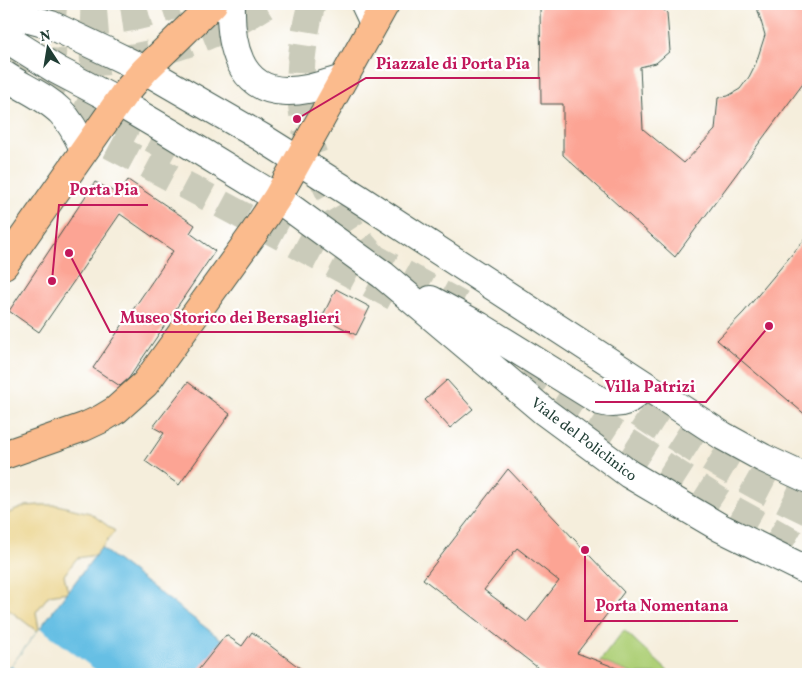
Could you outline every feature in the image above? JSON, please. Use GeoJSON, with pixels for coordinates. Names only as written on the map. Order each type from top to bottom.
{"type":"FeatureCollection","features":[{"type":"Feature","properties":{"kind":"main road"},"geometry":{"type":"LineString","coordinates":[[4,265],[118,102],[145,70],[213,4]]}},
{"type":"Feature","properties":{"kind":"main road"},"geometry":{"type":"LineString","coordinates":[[4,455],[84,427],[116,410],[145,384],[277,198],[343,79],[375,10]]}},
{"type":"Feature","properties":{"kind":"street"},"geometry":{"type":"LineString","coordinates":[[231,4],[233,32],[238,59],[254,82],[268,89],[285,92],[303,90],[343,79]]}},
{"type":"Feature","properties":{"kind":"street"},"geometry":{"type":"LineString","coordinates":[[4,12],[50,26],[145,70],[358,198],[644,386],[736,444],[808,480]]}},
{"type":"Feature","properties":{"kind":"street","name":"Viale del Policlinico"},"geometry":{"type":"LineString","coordinates":[[4,37],[57,70],[118,102],[277,198],[383,275],[545,412],[629,474],[696,514],[808,571]]}},
{"type":"Feature","properties":{"kind":"street"},"geometry":{"type":"LineString","coordinates":[[4,75],[44,99],[60,112],[73,128],[84,149]]}},
{"type":"Feature","properties":{"kind":"street","name":"Viale del Policlinico"},"geometry":{"type":"LineString","coordinates":[[383,275],[464,318],[600,402],[619,404],[629,400],[644,386]]}},
{"type":"Feature","properties":{"kind":"green space"},"geometry":{"type":"Polygon","coordinates":[[[624,630],[671,674],[633,674],[600,661],[624,630]]]}},
{"type":"Feature","properties":{"kind":"sand"},"geometry":{"type":"Polygon","coordinates":[[[57,505],[90,513],[115,531],[96,555],[77,558],[64,575],[68,592],[49,595],[36,612],[38,632],[4,606],[4,515],[26,506],[57,505]]]}},
{"type":"Feature","properties":{"kind":"water"},"geometry":{"type":"Polygon","coordinates":[[[101,548],[222,640],[196,674],[5,674],[101,548]]]}},
{"type":"Feature","properties":{"kind":"pier"},"geometry":{"type":"Polygon","coordinates":[[[40,628],[101,674],[21,674],[11,666],[40,628]]]}},
{"type":"Feature","properties":{"kind":"building"},"geometry":{"type":"Polygon","coordinates":[[[540,4],[657,4],[667,13],[670,51],[656,63],[640,67],[643,129],[684,163],[715,130],[718,98],[728,96],[740,89],[756,63],[765,35],[756,4],[808,4],[808,77],[675,257],[563,155],[563,104],[541,104],[540,4]]]}},
{"type":"Feature","properties":{"kind":"building"},"geometry":{"type":"Polygon","coordinates":[[[128,180],[195,225],[190,233],[215,251],[129,378],[120,386],[93,368],[173,251],[120,214],[39,332],[9,311],[95,182],[118,194],[128,180]]]}},
{"type":"Feature","properties":{"kind":"building"},"geometry":{"type":"Polygon","coordinates":[[[808,235],[808,417],[717,340],[744,312],[808,235]]]}},
{"type":"Feature","properties":{"kind":"building"},"geometry":{"type":"Polygon","coordinates":[[[336,289],[370,307],[356,335],[322,317],[336,289]]]}},
{"type":"Feature","properties":{"kind":"building"},"geometry":{"type":"Polygon","coordinates":[[[447,380],[473,409],[450,428],[425,400],[447,380]]]}},
{"type":"Feature","properties":{"kind":"building"},"geometry":{"type":"Polygon","coordinates":[[[188,382],[230,414],[179,485],[145,461],[164,433],[153,427],[188,382]]]}},
{"type":"Feature","properties":{"kind":"building"},"geometry":{"type":"Polygon","coordinates":[[[508,469],[624,592],[577,653],[627,672],[627,674],[546,674],[423,579],[508,469]],[[517,548],[484,590],[527,622],[559,581],[517,548]]]}},
{"type":"Feature","properties":{"kind":"building"},"geometry":{"type":"Polygon","coordinates":[[[252,632],[308,674],[195,674],[226,635],[242,646],[252,632]]]}},
{"type":"Feature","properties":{"kind":"tunnel"},"geometry":{"type":"LineString","coordinates":[[38,18],[75,21],[124,19],[158,11],[177,4]]}},
{"type":"Feature","properties":{"kind":"tunnel"},"geometry":{"type":"LineString","coordinates":[[38,61],[98,62],[128,59],[157,52],[186,44],[214,33],[267,4]]}},
{"type":"Feature","properties":{"kind":"tunnel"},"geometry":{"type":"LineString","coordinates":[[312,4],[308,18],[301,68],[304,120],[310,144],[318,168],[342,215],[363,245],[382,266]]}},
{"type":"Feature","properties":{"kind":"tunnel"},"geometry":{"type":"LineString","coordinates":[[4,58],[186,157]]}},
{"type":"Feature","properties":{"kind":"tunnel"},"geometry":{"type":"LineString","coordinates":[[73,125],[406,303]]}},
{"type":"Feature","properties":{"kind":"tunnel"},"geometry":{"type":"LineString","coordinates":[[367,254],[461,305]]}},
{"type":"Feature","properties":{"kind":"tunnel"},"geometry":{"type":"LineString","coordinates":[[486,351],[732,509],[808,551]]}},
{"type":"Feature","properties":{"kind":"tunnel"},"geometry":{"type":"LineString","coordinates":[[603,390],[729,470],[808,511]]}},
{"type":"Feature","properties":{"kind":"place","name":"Piazzale di Porta Pia"},"geometry":{"type":"Point","coordinates":[297,119]}},
{"type":"Feature","properties":{"kind":"place","name":"Museo Storico dei Bersaglieri"},"geometry":{"type":"Point","coordinates":[69,253]}},
{"type":"Feature","properties":{"kind":"place","name":"Porta Pia"},"geometry":{"type":"Point","coordinates":[52,281]}},
{"type":"Feature","properties":{"kind":"place","name":"Villa Patrizi"},"geometry":{"type":"Point","coordinates":[769,326]}},
{"type":"Feature","properties":{"kind":"place","name":"Porta Nomentana"},"geometry":{"type":"Point","coordinates":[585,550]}}]}
